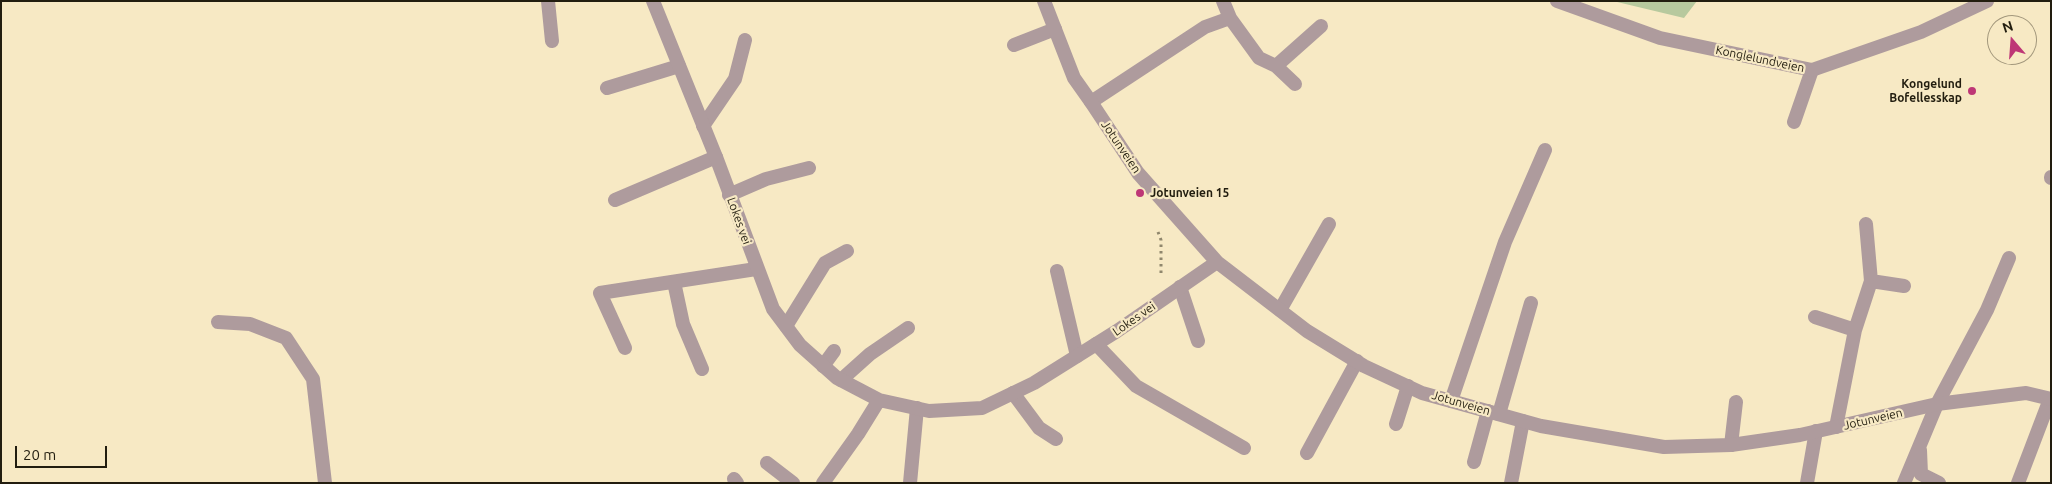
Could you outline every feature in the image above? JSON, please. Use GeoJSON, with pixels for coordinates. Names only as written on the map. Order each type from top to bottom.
{"type":"FeatureCollection","features":[{"type":"Feature","properties":{"kind":"street"},"geometry":{"type":"LineString","coordinates":[[548,1],[552,41]]}},
{"type":"Feature","properties":{"kind":"street","name":"Lokes vei"},"geometry":{"type":"LineString","coordinates":[[653,1],[716,157],[756,269],[773,309],[800,345],[823,366],[841,380],[879,400],[929,411],[982,408],[1034,383],[1096,344],[1217,262]]}},
{"type":"Feature","properties":{"kind":"street","name":"Jotunveien"},"geometry":{"type":"LineString","coordinates":[[1044,1],[1074,78],[1138,173],[1217,262],[1307,331],[1357,361],[1422,392],[1541,426],[1664,447],[1732,445],[1816,431],[1937,404],[2026,393],[2050,399]]}},
{"type":"Feature","properties":{"kind":"street"},"geometry":{"type":"LineString","coordinates":[[1223,1],[1230,18],[1259,58],[1276,66],[1295,84]]}},
{"type":"Feature","properties":{"kind":"street","name":"Konglelundveien"},"geometry":{"type":"LineString","coordinates":[[1557,1],[1660,38],[1812,70],[1921,32],[1986,1]]}},
{"type":"Feature","properties":{"kind":"street"},"geometry":{"type":"LineString","coordinates":[[1091,102],[1204,27],[1230,18]]}},
{"type":"Feature","properties":{"kind":"street"},"geometry":{"type":"LineString","coordinates":[[1276,66],[1321,26]]}},
{"type":"Feature","properties":{"kind":"street"},"geometry":{"type":"LineString","coordinates":[[1014,45],[1055,29]]}},
{"type":"Feature","properties":{"kind":"street"},"geometry":{"type":"LineString","coordinates":[[703,126],[735,79],[745,40]]}},
{"type":"Feature","properties":{"kind":"street"},"geometry":{"type":"LineString","coordinates":[[608,88],[679,66]]}},
{"type":"Feature","properties":{"kind":"street"},"geometry":{"type":"LineString","coordinates":[[1794,122],[1812,70]]}},
{"type":"Feature","properties":{"kind":"street"},"geometry":{"type":"LineString","coordinates":[[1451,401],[1506,242],[1545,150]]}},
{"type":"Feature","properties":{"kind":"street"},"geometry":{"type":"LineString","coordinates":[[615,200],[716,157]]}},
{"type":"Feature","properties":{"kind":"street"},"geometry":{"type":"LineString","coordinates":[[729,195],[766,179],[809,168]]}},
{"type":"Feature","properties":{"kind":"street"},"geometry":{"type":"LineString","coordinates":[[1280,310],[1329,224]]}},
{"type":"Feature","properties":{"kind":"street"},"geometry":{"type":"LineString","coordinates":[[1836,427],[1855,330],[1871,281],[1866,224]]}},
{"type":"Feature","properties":{"kind":"street"},"geometry":{"type":"LineString","coordinates":[[786,326],[825,263],[847,251]]}},
{"type":"Feature","properties":{"kind":"street"},"geometry":{"type":"LineString","coordinates":[[1904,483],[1937,404],[1987,310],[2009,258]]}},
{"type":"Feature","properties":{"kind":"street"},"geometry":{"type":"LineString","coordinates":[[624,348],[600,293],[756,269]]}},
{"type":"Feature","properties":{"kind":"street"},"geometry":{"type":"LineString","coordinates":[[1057,271],[1077,356]]}},
{"type":"Feature","properties":{"kind":"street"},"geometry":{"type":"LineString","coordinates":[[1871,281],[1904,286]]}},
{"type":"Feature","properties":{"kind":"street"},"geometry":{"type":"LineString","coordinates":[[674,282],[683,324],[702,369]]}},
{"type":"Feature","properties":{"kind":"street"},"geometry":{"type":"LineString","coordinates":[[1180,287],[1198,341]]}},
{"type":"Feature","properties":{"kind":"street"},"geometry":{"type":"LineString","coordinates":[[1474,462],[1531,303]]}},
{"type":"Feature","properties":{"kind":"street"},"geometry":{"type":"LineString","coordinates":[[1815,317],[1855,330]]}},
{"type":"Feature","properties":{"kind":"street"},"geometry":{"type":"LineString","coordinates":[[218,322],[250,324],[286,338],[314,379],[324,483]]}},
{"type":"Feature","properties":{"kind":"street"},"geometry":{"type":"LineString","coordinates":[[841,380],[870,354],[908,328]]}},
{"type":"Feature","properties":{"kind":"street"},"geometry":{"type":"LineString","coordinates":[[1096,344],[1136,386],[1244,448]]}},
{"type":"Feature","properties":{"kind":"street"},"geometry":{"type":"LineString","coordinates":[[823,366],[834,352]]}},
{"type":"Feature","properties":{"kind":"street"},"geometry":{"type":"LineString","coordinates":[[1307,453],[1357,361]]}},
{"type":"Feature","properties":{"kind":"street"},"geometry":{"type":"LineString","coordinates":[[1396,424],[1408,386]]}},
{"type":"Feature","properties":{"kind":"street"},"geometry":{"type":"LineString","coordinates":[[1013,393],[1039,428],[1056,439]]}},
{"type":"Feature","properties":{"kind":"street"},"geometry":{"type":"LineString","coordinates":[[2018,483],[2050,399]]}},
{"type":"Feature","properties":{"kind":"street"},"geometry":{"type":"LineString","coordinates":[[823,483],[858,434],[879,400]]}},
{"type":"Feature","properties":{"kind":"street"},"geometry":{"type":"LineString","coordinates":[[1732,445],[1736,402]]}},
{"type":"Feature","properties":{"kind":"street"},"geometry":{"type":"LineString","coordinates":[[910,483],[916,408]]}},
{"type":"Feature","properties":{"kind":"street"},"geometry":{"type":"LineString","coordinates":[[1512,483],[1523,421]]}},
{"type":"Feature","properties":{"kind":"street"},"geometry":{"type":"LineString","coordinates":[[1806,483],[1816,431]]}},
{"type":"Feature","properties":{"kind":"street"},"geometry":{"type":"LineString","coordinates":[[1920,446],[1921,474],[1939,483]]}},
{"type":"Feature","properties":{"kind":"street"},"geometry":{"type":"LineString","coordinates":[[767,463],[793,483]]}},
{"type":"Feature","properties":{"kind":"green space"},"geometry":{"type":"Polygon","coordinates":[[[1613,1],[1697,1],[1684,18],[1613,1]]]}},
{"type":"Feature","properties":{"kind":"place","name":"Kongelund Bofellesskap"},"geometry":{"type":"Point","coordinates":[1972,91]}},
{"type":"Feature","properties":{"kind":"place","name":"Jotunveien 15"},"geometry":{"type":"Point","coordinates":[1140,193]}}]}
